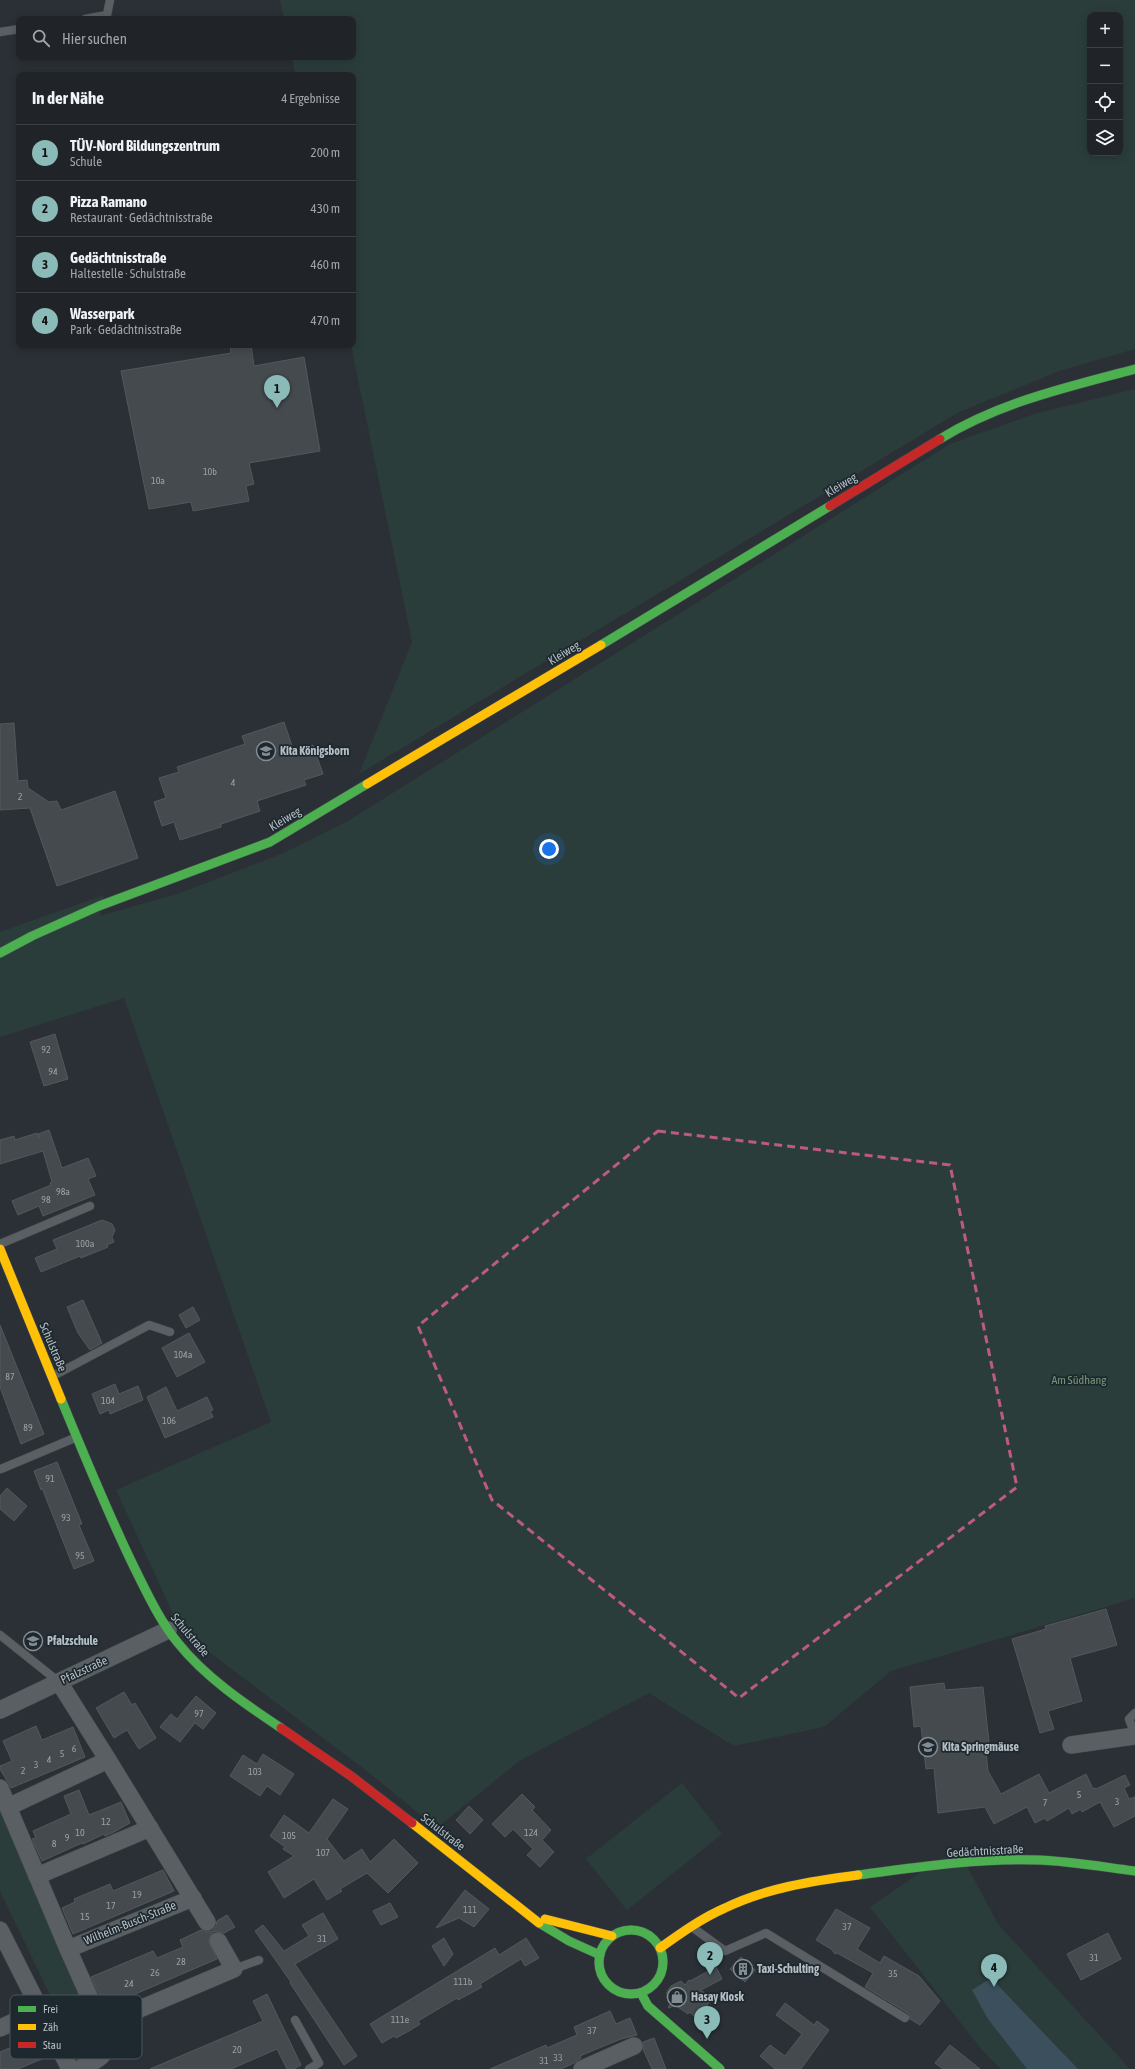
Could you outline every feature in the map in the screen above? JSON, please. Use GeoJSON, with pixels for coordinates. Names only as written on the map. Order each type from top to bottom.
{"type":"FeatureCollection","features":[{"type":"Feature","properties":{"kind":"street","name":"Kleiweg"},"geometry":{"type":"LineString","coordinates":[[0,953],[35,932],[113,901],[216,864],[270,842],[676,600],[964,424],[1018,401],[1135,369]]}},
{"type":"Feature","properties":{"kind":"street","name":"Schulstraße"},"geometry":{"type":"LineString","coordinates":[[0,1249],[113,1525],[145,1589],[168,1630],[194,1660],[221,1684],[260,1714],[351,1776],[523,1910],[542,1927],[558,1937],[600,1956]]}},
{"type":"Feature","properties":{"kind":"street","name":"Pfalzstraße"},"geometry":{"type":"LineString","coordinates":[[0,1710],[168,1630]]}},
{"type":"Feature","properties":{"kind":"street","name":"Wilhelm-Busch-Straße"},"geometry":{"type":"LineString","coordinates":[[59,1682],[207,1922]]}},
{"type":"Feature","properties":{"kind":"street"},"geometry":{"type":"LineString","coordinates":[[1071,1745],[1135,1736]]}},
{"type":"Feature","properties":{"kind":"street"},"geometry":{"type":"LineString","coordinates":[[8,1807],[108,1760]]}},
{"type":"Feature","properties":{"kind":"street"},"geometry":{"type":"LineString","coordinates":[[0,1788],[89,1995]]}},
{"type":"Feature","properties":{"kind":"street"},"geometry":{"type":"LineString","coordinates":[[37,1876],[150,1828]]}},
{"type":"Feature","properties":{"kind":"street","name":"Gedächtnisstraße"},"geometry":{"type":"LineString","coordinates":[[660,1948],[692,1926],[734,1903],[770,1890],[804,1883],[934,1866],[1024,1860],[1072,1862],[1135,1870]]}},
{"type":"Feature","properties":{"kind":"street","name":"Wilhelm-Busch-Straße"},"geometry":{"type":"LineString","coordinates":[[68,1949],[193,1898]]}},
{"type":"Feature","properties":{"kind":"street","name":"Schulstraße"},"geometry":{"type":"LineString","coordinates":[[523,1910],[568,1926],[612,1936]]}},
{"type":"Feature","properties":{"kind":"street"},"geometry":{"type":"LineString","coordinates":[[0,1930],[32,1995]]}},
{"type":"Feature","properties":{"kind":"street"},"geometry":{"type":"LineString","coordinates":[[633,1930],[649,1936],[660,1948],[664,1963],[659,1978],[654,1985],[641,1993],[632,1994],[622,1993],[606,1982],[602,1974],[600,1956],[602,1948],[612,1936],[622,1931],[633,1930]]}},
{"type":"Feature","properties":{"kind":"street"},"geometry":{"type":"LineString","coordinates":[[142,2008],[234,1969],[218,1942]]}},
{"type":"Feature","properties":{"kind":"street"},"geometry":{"type":"LineString","coordinates":[[641,1993],[648,2006],[720,2069]]}},
{"type":"Feature","properties":{"kind":"street"},"geometry":{"type":"LineString","coordinates":[[0,2028],[10,2024]]}},
{"type":"Feature","properties":{"kind":"street"},"geometry":{"type":"LineString","coordinates":[[582,2069],[634,2046]]}},
{"type":"Feature","properties":{"kind":"street"},"geometry":{"type":"LineString","coordinates":[[65,2059],[70,2069]]}},
{"type":"Feature","properties":{"kind":"street"},"geometry":{"type":"LineString","coordinates":[[79,2069],[97,2059]]}},
{"type":"Feature","properties":{"kind":"lane"},"geometry":{"type":"LineString","coordinates":[[107,16],[110,0]]}},
{"type":"Feature","properties":{"kind":"lane"},"geometry":{"type":"LineString","coordinates":[[0,32],[16,29]]}},
{"type":"Feature","properties":{"kind":"lane"},"geometry":{"type":"LineString","coordinates":[[0,1244],[90,1206]]}},
{"type":"Feature","properties":{"kind":"lane"},"geometry":{"type":"LineString","coordinates":[[52,1376],[149,1325],[170,1332]]}},
{"type":"Feature","properties":{"kind":"lane"},"geometry":{"type":"LineString","coordinates":[[1,1469],[77,1436]]}},
{"type":"Feature","properties":{"kind":"lane"},"geometry":{"type":"LineString","coordinates":[[0,1635],[59,1682]]}},
{"type":"Feature","properties":{"kind":"lane"},"geometry":{"type":"LineString","coordinates":[[1135,1713],[1129,1719],[1135,1736]]}},
{"type":"Feature","properties":{"kind":"lane"},"geometry":{"type":"LineString","coordinates":[[692,1926],[725,1951],[766,1933],[905,2018]]}},
{"type":"Feature","properties":{"kind":"lane"},"geometry":{"type":"LineString","coordinates":[[234,1969],[259,1960]]}},
{"type":"Feature","properties":{"kind":"lane"},"geometry":{"type":"LineString","coordinates":[[295,2020],[319,2063],[310,2069]]}},
{"type":"Feature","properties":{"kind":"highlighted area"},"geometry":{"type":"Polygon","coordinates":[[[658,1131],[950,1165],[1017,1487],[739,1698],[492,1500],[418,1326],[658,1131]]]}},
{"type":"Feature","properties":{"kind":"green space"},"geometry":{"type":"Polygon","coordinates":[[[280,0],[1135,0],[1135,349],[1062,370],[959,412],[359,774],[412,642],[352,348],[356,348],[356,72],[294,72],[292,60],[356,60],[356,16],[283,16],[280,0]]]}},
{"type":"Feature","properties":{"kind":"green space","name":"Am Südhang"},"geometry":{"type":"Polygon","coordinates":[[[1135,389],[1135,1598],[891,1671],[824,1727],[734,1746],[649,1693],[519,1761],[437,1828],[364,1769],[181,1631],[116,1490],[271,1422],[124,998],[0,1037],[0,932],[104,895],[100,916],[180,893],[281,854],[348,821],[950,444],[1034,414],[1135,389]]]}},
{"type":"Feature","properties":{"kind":"green space"},"geometry":{"type":"Polygon","coordinates":[[[682,1783],[722,1834],[627,1910],[586,1859],[682,1783]]]}},
{"type":"Feature","properties":{"kind":"green space"},"geometry":{"type":"Polygon","coordinates":[[[0,1805],[82,1995],[50,1995],[0,1891],[0,1805]]]}},
{"type":"Feature","properties":{"kind":"green space"},"geometry":{"type":"Polygon","coordinates":[[[967,1866],[998,1924],[1130,2069],[1001,2069],[982,2050],[870,1907],[921,1872],[967,1866]]]}},
{"type":"Feature","properties":{"kind":"water"},"geometry":{"type":"Polygon","coordinates":[[[991,1978],[1078,2069],[1027,2069],[988,2019],[972,1990],[991,1978]]]}},
{"type":"Feature","properties":{"kind":"building"},"geometry":{"type":"Polygon","coordinates":[[[230,348],[251,348],[254,366],[304,357],[320,451],[249,463],[254,484],[246,486],[249,501],[193,511],[191,502],[149,509],[121,371],[231,353],[230,348]]]}},
{"type":"Feature","properties":{"kind":"building"},"geometry":{"type":"Polygon","coordinates":[[[284,722],[294,752],[313,745],[323,774],[304,780],[306,785],[257,801],[260,811],[221,824],[221,827],[180,840],[174,822],[162,826],[154,802],[166,798],[159,778],[179,772],[177,767],[245,744],[242,736],[284,722]]]}},
{"type":"Feature","properties":{"kind":"building"},"geometry":{"type":"Polygon","coordinates":[[[14,723],[18,781],[27,780],[28,788],[49,802],[57,801],[61,810],[115,791],[138,858],[57,886],[30,808],[0,810],[0,724],[14,723]]]}},
{"type":"Feature","properties":{"kind":"building"},"geometry":{"type":"Polygon","coordinates":[[[55,1034],[68,1079],[44,1086],[30,1042],[55,1034]]]}},
{"type":"Feature","properties":{"kind":"building"},"geometry":{"type":"Polygon","coordinates":[[[49,1130],[62,1168],[88,1158],[96,1176],[88,1179],[95,1195],[43,1216],[39,1206],[18,1215],[12,1201],[51,1185],[50,1183],[52,1182],[43,1151],[0,1164],[0,1140],[14,1136],[15,1140],[37,1133],[39,1138],[38,1134],[49,1130]]]}},
{"type":"Feature","properties":{"kind":"building"},"geometry":{"type":"Polygon","coordinates":[[[102,1220],[112,1224],[115,1230],[112,1237],[114,1242],[107,1245],[108,1247],[81,1258],[80,1256],[41,1272],[35,1258],[57,1249],[53,1240],[102,1220]]]}},
{"type":"Feature","properties":{"kind":"building"},"geometry":{"type":"Polygon","coordinates":[[[83,1300],[102,1343],[90,1350],[78,1333],[67,1307],[83,1300]]]}},
{"type":"Feature","properties":{"kind":"building"},"geometry":{"type":"Polygon","coordinates":[[[193,1307],[200,1320],[186,1328],[179,1315],[193,1307]]]}},
{"type":"Feature","properties":{"kind":"building"},"geometry":{"type":"Polygon","coordinates":[[[0,1325],[44,1434],[21,1444],[0,1387],[0,1325]]]}},
{"type":"Feature","properties":{"kind":"building"},"geometry":{"type":"Polygon","coordinates":[[[189,1333],[205,1362],[177,1377],[162,1348],[189,1333]]]}},
{"type":"Feature","properties":{"kind":"building"},"geometry":{"type":"Polygon","coordinates":[[[115,1384],[119,1394],[138,1386],[143,1400],[110,1414],[109,1410],[100,1414],[92,1394],[115,1384]]]}},
{"type":"Feature","properties":{"kind":"building"},"geometry":{"type":"Polygon","coordinates":[[[166,1387],[177,1411],[207,1397],[213,1410],[210,1411],[213,1417],[165,1438],[147,1397],[166,1387]]]}},
{"type":"Feature","properties":{"kind":"building"},"geometry":{"type":"Polygon","coordinates":[[[57,1462],[82,1524],[79,1525],[94,1561],[74,1569],[34,1471],[57,1462]]]}},
{"type":"Feature","properties":{"kind":"building"},"geometry":{"type":"Polygon","coordinates":[[[7,1488],[27,1506],[14,1521],[0,1509],[0,1496],[7,1488]]]}},
{"type":"Feature","properties":{"kind":"building"},"geometry":{"type":"Polygon","coordinates":[[[1106,1609],[1117,1645],[1070,1658],[1082,1701],[1048,1711],[1054,1729],[1040,1733],[1012,1639],[1046,1629],[1045,1626],[1106,1609]]]}},
{"type":"Feature","properties":{"kind":"building"},"geometry":{"type":"Polygon","coordinates":[[[944,1683],[945,1690],[983,1687],[989,1742],[985,1743],[988,1771],[1001,1794],[1039,1774],[1049,1793],[1086,1774],[1093,1789],[1096,1789],[1125,1775],[1130,1785],[1124,1788],[1129,1799],[1135,1797],[1135,1816],[1114,1827],[1100,1802],[1082,1812],[1081,1809],[1072,1814],[1069,1808],[1047,1821],[1045,1818],[1035,1823],[1027,1807],[994,1824],[985,1807],[938,1813],[934,1768],[926,1769],[921,1726],[914,1727],[910,1687],[944,1683]]]}},
{"type":"Feature","properties":{"kind":"building"},"geometry":{"type":"Polygon","coordinates":[[[124,1692],[132,1705],[135,1703],[156,1738],[139,1749],[127,1730],[114,1738],[96,1708],[124,1692]]]}},
{"type":"Feature","properties":{"kind":"building"},"geometry":{"type":"Polygon","coordinates":[[[196,1696],[216,1713],[203,1729],[195,1723],[180,1742],[160,1727],[171,1714],[177,1719],[196,1696]]]}},
{"type":"Feature","properties":{"kind":"building"},"geometry":{"type":"Polygon","coordinates":[[[36,1726],[42,1740],[73,1727],[85,1757],[11,1788],[0,1769],[0,1766],[12,1761],[3,1741],[36,1726]]]}},
{"type":"Feature","properties":{"kind":"building"},"geometry":{"type":"Polygon","coordinates":[[[263,1754],[294,1774],[280,1795],[267,1786],[260,1796],[230,1776],[243,1755],[257,1764],[263,1754]]]}},
{"type":"Feature","properties":{"kind":"building"},"geometry":{"type":"Polygon","coordinates":[[[79,1790],[89,1815],[121,1802],[130,1823],[105,1836],[104,1834],[42,1861],[32,1839],[36,1838],[33,1831],[71,1814],[64,1796],[79,1790]]]}},
{"type":"Feature","properties":{"kind":"building"},"geometry":{"type":"Polygon","coordinates":[[[522,1794],[535,1807],[532,1810],[551,1830],[542,1840],[554,1852],[540,1867],[527,1855],[533,1849],[513,1829],[505,1837],[492,1824],[522,1794]]]}},
{"type":"Feature","properties":{"kind":"building"},"geometry":{"type":"Polygon","coordinates":[[[333,1799],[348,1809],[327,1839],[344,1861],[362,1849],[370,1862],[394,1839],[418,1863],[388,1893],[367,1873],[340,1889],[342,1891],[327,1900],[314,1879],[284,1898],[268,1872],[294,1856],[283,1849],[285,1847],[270,1836],[284,1815],[309,1833],[333,1799]]]}},
{"type":"Feature","properties":{"kind":"building"},"geometry":{"type":"Polygon","coordinates":[[[469,1806],[483,1820],[470,1834],[456,1820],[469,1806]]]}},
{"type":"Feature","properties":{"kind":"building"},"geometry":{"type":"Polygon","coordinates":[[[163,1870],[174,1891],[73,1934],[62,1908],[75,1902],[74,1899],[110,1884],[113,1891],[163,1870]]]}},
{"type":"Feature","properties":{"kind":"building"},"geometry":{"type":"Polygon","coordinates":[[[465,1890],[489,1909],[474,1927],[459,1918],[436,1928],[465,1890]]]}},
{"type":"Feature","properties":{"kind":"building"},"geometry":{"type":"Polygon","coordinates":[[[390,1903],[398,1917],[381,1925],[373,1911],[390,1903]]]}},
{"type":"Feature","properties":{"kind":"building"},"geometry":{"type":"Polygon","coordinates":[[[836,1909],[870,1928],[857,1949],[880,1963],[884,1956],[919,1976],[940,2001],[920,2025],[910,2019],[909,2014],[865,1987],[873,1973],[837,1953],[835,1954],[831,1949],[816,1940],[836,1909]]]}},
{"type":"Feature","properties":{"kind":"building"},"geometry":{"type":"Polygon","coordinates":[[[323,1913],[338,1939],[295,1964],[357,2056],[344,2065],[290,1983],[291,1982],[255,1931],[263,1925],[284,1951],[309,1936],[302,1925],[323,1913]]]}},
{"type":"Feature","properties":{"kind":"building"},"geometry":{"type":"Polygon","coordinates":[[[227,1915],[235,1927],[224,1933],[218,1931],[213,1932],[208,1941],[217,1959],[133,1995],[99,1995],[91,1977],[153,1951],[157,1958],[183,1947],[180,1940],[201,1930],[207,1932],[212,1931],[216,1926],[217,1921],[227,1915]]]}},
{"type":"Feature","properties":{"kind":"building"},"geometry":{"type":"Polygon","coordinates":[[[1108,1933],[1121,1959],[1081,1980],[1067,1954],[1108,1933]]]}},
{"type":"Feature","properties":{"kind":"building"},"geometry":{"type":"Polygon","coordinates":[[[444,1938],[453,1954],[444,1966],[432,1946],[444,1938]]]}},
{"type":"Feature","properties":{"kind":"building"},"geometry":{"type":"Polygon","coordinates":[[[526,1938],[539,1958],[525,1966],[521,1959],[480,1984],[482,1987],[458,2000],[457,1998],[418,2021],[420,2024],[409,2031],[396,2038],[394,2036],[382,2043],[370,2024],[495,1948],[499,1955],[526,1938]]]}},
{"type":"Feature","properties":{"kind":"building","name":"Taxi-Schulting"},"geometry":{"type":"Polygon","coordinates":[[[741,1957],[755,1970],[745,1982],[730,1969],[741,1957]]]}},
{"type":"Feature","properties":{"kind":"building"},"geometry":{"type":"Polygon","coordinates":[[[716,1967],[722,1979],[701,1990],[712,1999],[697,2018],[675,2005],[669,2008],[668,2007],[672,2002],[667,1998],[667,1992],[671,1986],[681,1981],[685,1985],[689,1980],[690,1981],[716,1967]]]}},
{"type":"Feature","properties":{"kind":"building"},"geometry":{"type":"Polygon","coordinates":[[[267,1994],[301,2065],[294,2069],[287,2069],[277,2049],[231,2069],[150,2069],[263,2021],[253,2001],[267,1994]]]}},
{"type":"Feature","properties":{"kind":"building"},"geometry":{"type":"Polygon","coordinates":[[[785,2003],[814,2025],[817,2021],[829,2030],[801,2069],[775,2069],[760,2056],[770,2045],[785,2056],[802,2034],[776,2015],[785,2003]]]}},
{"type":"Feature","properties":{"kind":"building"},"geometry":{"type":"Polygon","coordinates":[[[610,2011],[616,2024],[630,2018],[637,2035],[621,2039],[580,2056],[581,2058],[574,2063],[561,2069],[490,2069],[546,2045],[547,2048],[577,2035],[574,2027],[610,2011]]]}},
{"type":"Feature","properties":{"kind":"building"},"geometry":{"type":"Polygon","coordinates":[[[654,2038],[666,2069],[652,2069],[643,2049],[643,2042],[654,2038]]]}},
{"type":"Feature","properties":{"kind":"building"},"geometry":{"type":"Polygon","coordinates":[[[950,2045],[980,2069],[943,2069],[935,2063],[950,2045]]]}},
{"type":"Feature","properties":{"kind":"building"},"geometry":{"type":"Polygon","coordinates":[[[10,2048],[10,2059],[42,2059],[18,2069],[0,2069],[0,2052],[10,2048]]]}},
{"type":"Feature","properties":{"kind":"traffic: fast"},"geometry":{"type":"LineString","coordinates":[[940,439],[963,426],[1010,405],[1060,389],[1135,369]]}},
{"type":"Feature","properties":{"kind":"traffic: fast"},"geometry":{"type":"LineString","coordinates":[[601,645],[830,506]]}},
{"type":"Feature","properties":{"kind":"traffic: fast"},"geometry":{"type":"LineString","coordinates":[[0,953],[32,936],[99,906],[270,842],[367,784]]}},
{"type":"Feature","properties":{"kind":"traffic: fast"},"geometry":{"type":"LineString","coordinates":[[61,1399],[115,1527],[155,1608],[166,1626],[178,1643],[213,1679],[240,1700],[281,1728]]}},
{"type":"Feature","properties":{"kind":"traffic: fast"},"geometry":{"type":"LineString","coordinates":[[858,1875],[993,1860],[1038,1860],[1086,1864],[1135,1871]]}},
{"type":"Feature","properties":{"kind":"traffic: fast"},"geometry":{"type":"LineString","coordinates":[[539,1923],[569,1941],[600,1955]]}},
{"type":"Feature","properties":{"kind":"traffic: fast"},"geometry":{"type":"LineString","coordinates":[[631,1930],[643,1932],[654,1939],[661,1950],[663,1962],[661,1974],[654,1985],[643,1992],[631,1994],[619,1992],[608,1985],[601,1974],[599,1962],[601,1950],[608,1939],[619,1932],[631,1930]]}},
{"type":"Feature","properties":{"kind":"traffic: fast"},"geometry":{"type":"LineString","coordinates":[[641,1993],[648,2006],[720,2069]]}},
{"type":"Feature","properties":{"kind":"traffic: slow"},"geometry":{"type":"LineString","coordinates":[[367,784],[601,645]]}},
{"type":"Feature","properties":{"kind":"traffic: slow"},"geometry":{"type":"LineString","coordinates":[[0,1249],[61,1399]]}},
{"type":"Feature","properties":{"kind":"traffic: slow"},"geometry":{"type":"LineString","coordinates":[[412,1823],[539,1923]]}},
{"type":"Feature","properties":{"kind":"traffic: slow"},"geometry":{"type":"LineString","coordinates":[[660,1948],[684,1931],[716,1912],[757,1895],[790,1886],[858,1875]]}},
{"type":"Feature","properties":{"kind":"traffic: slow"},"geometry":{"type":"LineString","coordinates":[[545,1919],[612,1936]]}},
{"type":"Feature","properties":{"kind":"traffic: jam"},"geometry":{"type":"LineString","coordinates":[[830,506],[940,439]]}},
{"type":"Feature","properties":{"kind":"traffic: jam"},"geometry":{"type":"LineString","coordinates":[[281,1728],[351,1776],[412,1823]]}},
{"type":"Feature","properties":{"kind":"place","name":"TÜV-Nord Bildungszentrum"},"geometry":{"type":"Point","coordinates":[277,408]}},
{"type":"Feature","properties":{"kind":"place","name":"Kita Königsborn"},"geometry":{"type":"Point","coordinates":[266,751]}},
{"type":"Feature","properties":{"kind":"place","name":"Pfalzschule"},"geometry":{"type":"Point","coordinates":[33,1641]}},
{"type":"Feature","properties":{"kind":"place","name":"Kita Springmäuse"},"geometry":{"type":"Point","coordinates":[928,1747]}},
{"type":"Feature","properties":{"kind":"place","name":"Taxi-Schulting"},"geometry":{"type":"Point","coordinates":[743,1969]}},
{"type":"Feature","properties":{"kind":"place","name":"Pizza Ramano"},"geometry":{"type":"Point","coordinates":[710,1975]}},
{"type":"Feature","properties":{"kind":"place","name":"Wasserpark"},"geometry":{"type":"Point","coordinates":[994,1987]}},
{"type":"Feature","properties":{"kind":"place","name":"Hasay Kiosk"},"geometry":{"type":"Point","coordinates":[677,1997]}},
{"type":"Feature","properties":{"kind":"place","name":"Gedächtnisstraße"},"geometry":{"type":"Point","coordinates":[707,2039]}}]}
